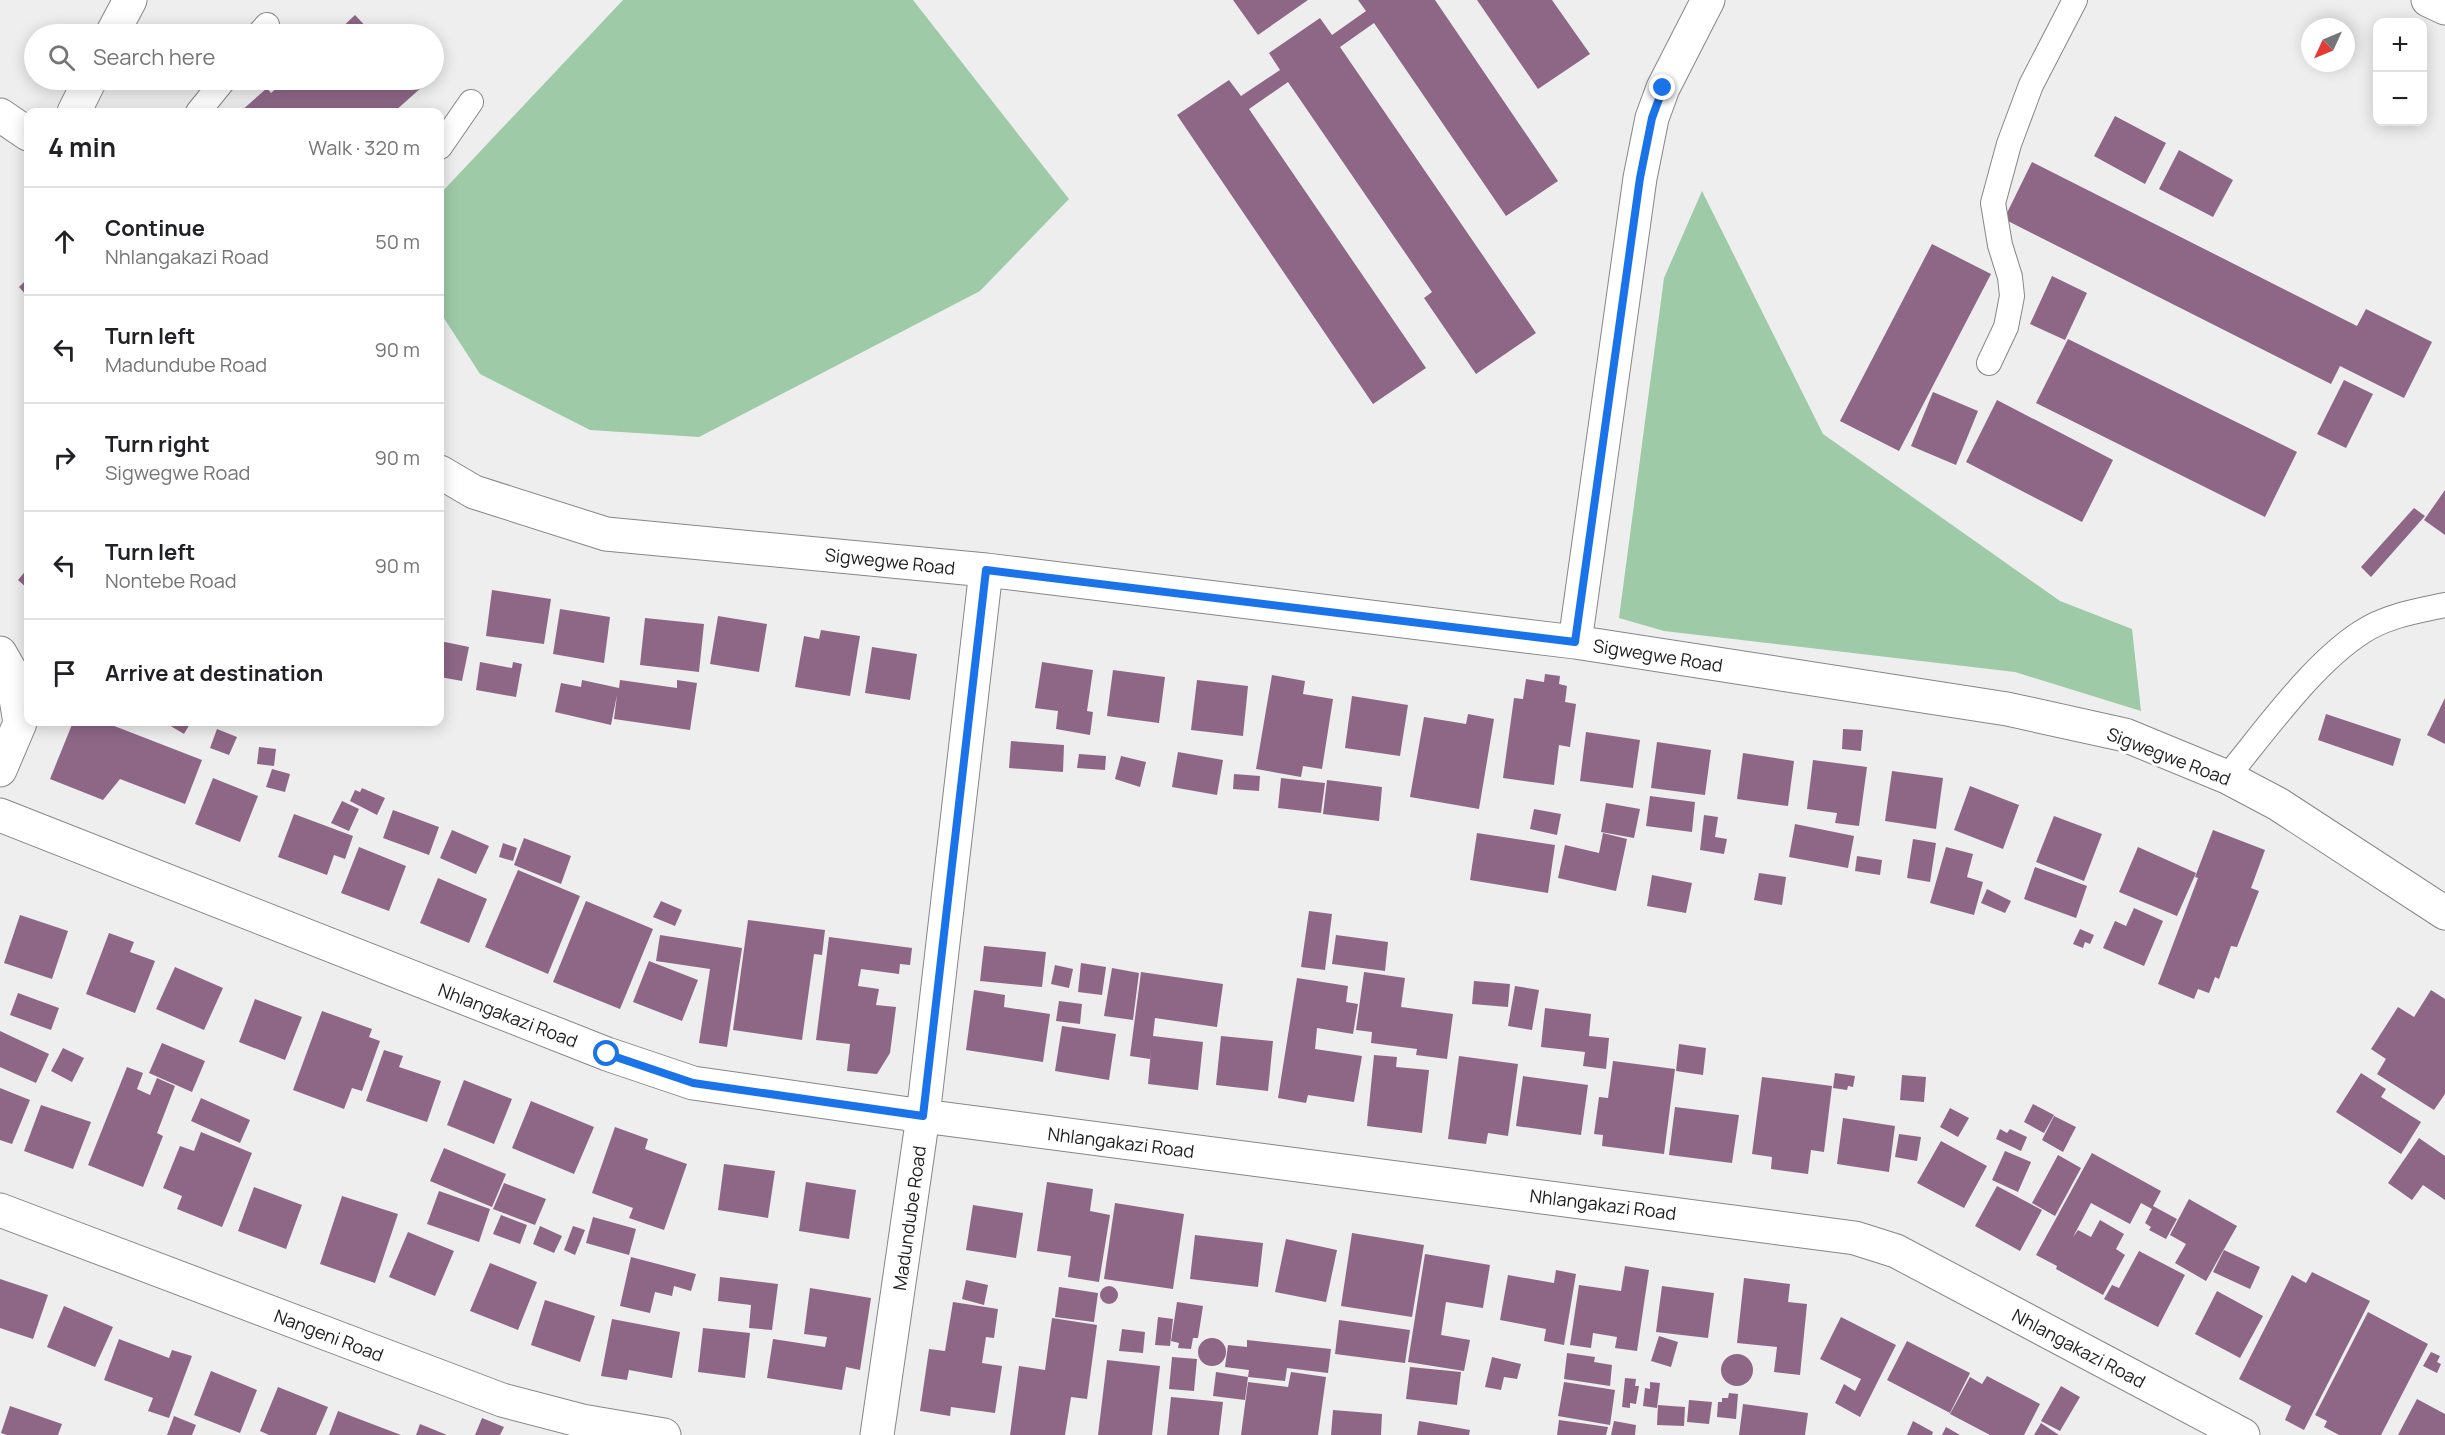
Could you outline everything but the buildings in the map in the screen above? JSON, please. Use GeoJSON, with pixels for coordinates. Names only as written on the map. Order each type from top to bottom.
{"type":"FeatureCollection","features":[{"type":"Feature","properties":{"kind":"street"},"geometry":{"type":"LineString","coordinates":[[117,24],[130,0]]}},
{"type":"Feature","properties":{"kind":"street"},"geometry":{"type":"LineString","coordinates":[[1575,642],[1647,139],[1663,88],[1708,0]]}},
{"type":"Feature","properties":{"kind":"street"},"geometry":{"type":"LineString","coordinates":[[2428,0],[2445,8]]}},
{"type":"Feature","properties":{"kind":"street"},"geometry":{"type":"LineString","coordinates":[[76,108],[85,90]]}},
{"type":"Feature","properties":{"kind":"street"},"geometry":{"type":"LineString","coordinates":[[0,116],[24,131]]}},
{"type":"Feature","properties":{"kind":"street","name":"Sigwegwe Road"},"geometry":{"type":"LineString","coordinates":[[444,474],[474,492],[606,534],[986,570],[1575,642],[2007,709],[2125,735],[2227,777],[2278,804],[2445,913]]}},
{"type":"Feature","properties":{"kind":"street","name":"Madundube Road"},"geometry":{"type":"LineString","coordinates":[[877,1435],[923,1116],[986,570]]}},
{"type":"Feature","properties":{"kind":"street"},"geometry":{"type":"LineString","coordinates":[[0,653],[12,674],[20,723],[0,770]]}},
{"type":"Feature","properties":{"kind":"street","name":"Nhlangakazi Road"},"geometry":{"type":"LineString","coordinates":[[0,816],[607,1054],[693,1083],[923,1116],[1855,1238],[1896,1251],[2243,1435]]}},
{"type":"Feature","properties":{"kind":"street","name":"Nangeni Road"},"geometry":{"type":"LineString","coordinates":[[0,1210],[502,1400],[582,1421],[664,1435]]}},
{"type":"Feature","properties":{"kind":"lane"},"geometry":{"type":"LineString","coordinates":[[1989,363],[2006,327],[2012,296],[2010,277],[2000,245],[1993,203],[2009,144],[2031,85],[2075,0]]}},
{"type":"Feature","properties":{"kind":"lane"},"geometry":{"type":"LineString","coordinates":[[201,108],[216,90]]}},
{"type":"Feature","properties":{"kind":"lane"},"geometry":{"type":"LineString","coordinates":[[444,141],[471,102]]}},
{"type":"Feature","properties":{"kind":"lane"},"geometry":{"type":"LineString","coordinates":[[2227,777],[2318,668],[2362,631],[2405,614],[2445,605]]}},
{"type":"Feature","properties":{"kind":"green space"},"geometry":{"type":"Polygon","coordinates":[[[623,0],[913,0],[1069,199],[980,291],[699,437],[590,430],[480,374],[444,318],[444,190],[623,0]]]}},
{"type":"Feature","properties":{"kind":"green space"},"geometry":{"type":"Polygon","coordinates":[[[1702,191],[1823,434],[2060,601],[2132,629],[2141,711],[2015,672],[1664,631],[1619,618],[1664,278],[1702,191]]]}},
{"type":"Feature","properties":{"kind":"route"},"geometry":{"type":"LineString","coordinates":[[607,1054],[693,1083],[923,1116],[986,570],[1575,642],[1640,178],[1652,118],[1663,88]]}}]}
